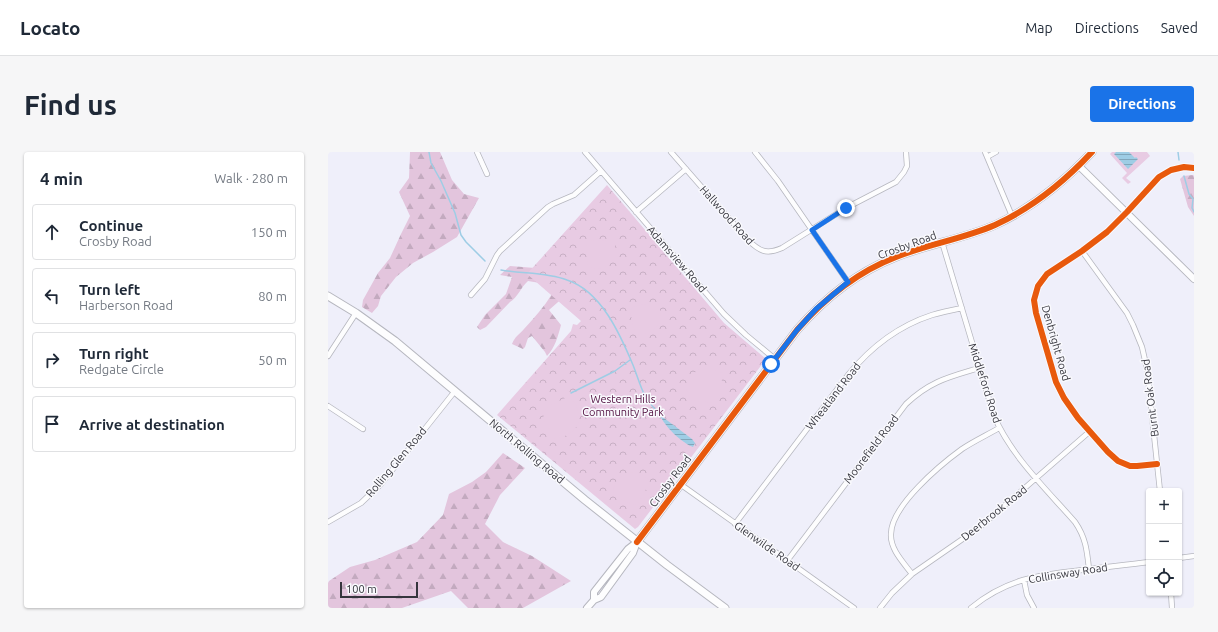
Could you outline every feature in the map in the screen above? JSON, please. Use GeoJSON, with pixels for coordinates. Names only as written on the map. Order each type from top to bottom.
{"type":"FeatureCollection","features":[{"type":"Feature","properties":{"kind":"main road","name":"Crosby Road"},"geometry":{"type":"LineString","coordinates":[[637,542],[797,330],[816,309],[848,282],[895,257],[979,231],[994,225],[1030,206],[1056,187],[1092,152]]}},
{"type":"Feature","properties":{"kind":"main road","name":"North Rolling Road"},"geometry":{"type":"LineString","coordinates":[[328,296],[356,312],[395,341],[585,500],[637,542],[725,608]]}},
{"type":"Feature","properties":{"kind":"street"},"geometry":{"type":"LineString","coordinates":[[477,152],[487,174]]}},
{"type":"Feature","properties":{"kind":"street","name":"Adamsview Road"},"geometry":{"type":"LineString","coordinates":[[585,152],[729,319],[775,359]]}},
{"type":"Feature","properties":{"kind":"street","name":"Hallwood Road"},"geometry":{"type":"LineString","coordinates":[[671,152],[746,239],[763,251],[775,251],[782,248],[846,208],[896,182],[907,166],[906,152]]}},
{"type":"Feature","properties":{"kind":"street"},"geometry":{"type":"LineString","coordinates":[[755,152],[774,175],[848,282]]}},
{"type":"Feature","properties":{"kind":"street"},"geometry":{"type":"LineString","coordinates":[[985,152],[1012,216]]}},
{"type":"Feature","properties":{"kind":"street"},"geometry":{"type":"LineString","coordinates":[[987,157],[996,152]]}},
{"type":"Feature","properties":{"kind":"street"},"geometry":{"type":"LineString","coordinates":[[1079,166],[1194,279]]}},
{"type":"Feature","properties":{"kind":"street"},"geometry":{"type":"LineString","coordinates":[[636,212],[686,168]]}},
{"type":"Feature","properties":{"kind":"street","name":"Denbright Road"},"geometry":{"type":"LineString","coordinates":[[1157,464],[1130,466],[1118,462],[1089,432],[1070,408],[1056,382],[1034,306],[1035,293],[1038,286],[1047,274],[1082,251],[1107,232],[1127,212],[1152,183],[1164,173],[1177,168],[1194,168]]}},
{"type":"Feature","properties":{"kind":"street"},"geometry":{"type":"LineString","coordinates":[[471,295],[485,279],[497,255],[504,246],[553,204],[574,195],[601,171]]}},
{"type":"Feature","properties":{"kind":"street","name":"Middleford Road"},"geometry":{"type":"LineString","coordinates":[[942,242],[990,405],[999,428],[1018,458],[1080,528],[1085,541],[1089,569]]}},
{"type":"Feature","properties":{"kind":"street","name":"Burnt Oak Road"},"geometry":{"type":"LineString","coordinates":[[1082,251],[1127,313],[1142,347],[1147,369],[1160,488]]}},
{"type":"Feature","properties":{"kind":"street","name":"Wheatland Road"},"geometry":{"type":"LineString","coordinates":[[735,524],[863,357],[882,341],[903,328],[932,315],[962,308]]}},
{"type":"Feature","properties":{"kind":"street"},"geometry":{"type":"LineString","coordinates":[[328,356],[356,312]]}},
{"type":"Feature","properties":{"kind":"street","name":"Moorefield Road"},"geometry":{"type":"LineString","coordinates":[[787,561],[906,404],[922,390],[939,380],[979,368]]}},
{"type":"Feature","properties":{"kind":"street","name":"Rolling Glen Road"},"geometry":{"type":"LineString","coordinates":[[328,522],[360,502],[381,484],[455,391]]}},
{"type":"Feature","properties":{"kind":"street"},"geometry":{"type":"LineString","coordinates":[[328,406],[363,429]]}},
{"type":"Feature","properties":{"kind":"street"},"geometry":{"type":"LineString","coordinates":[[912,574],[896,551],[890,535],[894,519],[901,508],[922,483],[947,460],[977,440],[999,428]]}},
{"type":"Feature","properties":{"kind":"street","name":"Deerbrook Road"},"geometry":{"type":"LineString","coordinates":[[880,608],[892,593],[912,574],[980,528],[1089,432]]}},
{"type":"Feature","properties":{"kind":"street","name":"Glenwilde Road"},"geometry":{"type":"LineString","coordinates":[[680,484],[854,608]]}},
{"type":"Feature","properties":{"kind":"street","name":"Crosby Road"},"geometry":{"type":"LineString","coordinates":[[586,608],[594,600],[602,597],[633,553],[637,542]]}},
{"type":"Feature","properties":{"kind":"street"},"geometry":{"type":"LineString","coordinates":[[1182,558],[1194,556]]}},
{"type":"Feature","properties":{"kind":"street","name":"Collinsway Road"},"geometry":{"type":"LineString","coordinates":[[971,608],[998,589],[1024,580],[1048,574],[1146,562]]}},
{"type":"Feature","properties":{"kind":"street"},"geometry":{"type":"LineString","coordinates":[[1024,580],[1027,595],[1034,608]]}},
{"type":"Feature","properties":{"kind":"street"},"geometry":{"type":"LineString","coordinates":[[1171,596],[1172,608]]}},
{"type":"Feature","properties":{"kind":"green space"},"geometry":{"type":"Polygon","coordinates":[[[410,152],[440,152],[452,180],[464,194],[479,198],[457,237],[413,263],[396,277],[381,296],[378,306],[372,313],[362,307],[363,300],[378,273],[390,258],[410,216],[399,192],[409,178],[410,152]]]}},
{"type":"Feature","properties":{"kind":"green space"},"geometry":{"type":"Polygon","coordinates":[[[1112,152],[1147,152],[1150,156],[1126,178],[1131,182],[1128,184],[1122,178],[1127,173],[1110,154],[1112,152]]]}},
{"type":"Feature","properties":{"kind":"green space"},"geometry":{"type":"Polygon","coordinates":[[[1193,175],[1194,216],[1188,207],[1180,179],[1183,176],[1193,175]]]}},
{"type":"Feature","properties":{"kind":"green space","name":"Western Hills Community Park"},"geometry":{"type":"Polygon","coordinates":[[[607,185],[724,323],[766,359],[635,529],[497,415],[571,331],[573,324],[577,325],[581,321],[527,274],[607,185]]]}},
{"type":"Feature","properties":{"kind":"green space"},"geometry":{"type":"Polygon","coordinates":[[[613,240],[616,255],[610,262],[604,267],[596,269],[588,266],[586,244],[589,241],[613,240]]]}},
{"type":"Feature","properties":{"kind":"green space"},"geometry":{"type":"Polygon","coordinates":[[[510,266],[535,268],[566,295],[549,310],[561,325],[554,346],[547,356],[532,336],[528,338],[523,349],[512,344],[516,337],[539,312],[552,294],[540,283],[528,281],[486,327],[480,330],[477,327],[485,315],[506,294],[512,277],[500,275],[510,266]]]}},
{"type":"Feature","properties":{"kind":"green space"},"geometry":{"type":"Polygon","coordinates":[[[654,302],[660,308],[658,324],[651,332],[646,334],[635,334],[630,311],[633,307],[654,302]]]}},
{"type":"Feature","properties":{"kind":"green space"},"geometry":{"type":"Polygon","coordinates":[[[701,368],[709,368],[723,373],[719,400],[714,403],[690,400],[686,385],[687,382],[692,375],[701,368]]]}},
{"type":"Feature","properties":{"kind":"green space"},"geometry":{"type":"Polygon","coordinates":[[[567,397],[576,404],[579,420],[572,432],[564,437],[555,439],[543,418],[546,408],[567,397]]]}},
{"type":"Feature","properties":{"kind":"green space"},"geometry":{"type":"Polygon","coordinates":[[[503,453],[525,468],[500,495],[485,524],[503,542],[532,556],[571,581],[523,608],[468,608],[451,591],[402,608],[328,608],[329,581],[350,567],[375,560],[417,542],[443,515],[449,494],[472,482],[486,472],[503,453]]]}},
{"type":"Feature","properties":{"kind":"green space"},"geometry":{"type":"Polygon","coordinates":[[[630,472],[642,474],[650,482],[638,504],[634,505],[614,496],[614,487],[619,478],[630,472]]]}},
{"type":"Feature","properties":{"kind":"water"},"geometry":{"type":"Polygon","coordinates":[[[1116,152],[1129,152],[1138,159],[1128,169],[1114,154],[1116,152]]]}},
{"type":"Feature","properties":{"kind":"water"},"geometry":{"type":"Polygon","coordinates":[[[660,415],[692,439],[695,443],[693,447],[674,434],[665,424],[660,415]]]}},
{"type":"Feature","properties":{"kind":"waterway"},"geometry":{"type":"LineString","coordinates":[[429,152],[431,163],[441,181],[455,213],[461,235],[485,261]]}},
{"type":"Feature","properties":{"kind":"waterway"},"geometry":{"type":"LineString","coordinates":[[1178,152],[1179,160]]}},
{"type":"Feature","properties":{"kind":"waterway"},"geometry":{"type":"LineString","coordinates":[[1184,176],[1189,194],[1193,199],[1192,208],[1194,212]]}},
{"type":"Feature","properties":{"kind":"waterway"},"geometry":{"type":"LineString","coordinates":[[501,270],[559,277],[579,286],[590,294],[608,315],[615,327],[628,353],[645,396],[660,415]]}},
{"type":"Feature","properties":{"kind":"waterway"},"geometry":{"type":"LineString","coordinates":[[571,393],[615,371],[630,360]]}},
{"type":"Feature","properties":{"kind":"cycle path"},"geometry":{"type":"LineString","coordinates":[[637,542],[797,330],[830,297],[868,270],[882,263],[920,248],[983,230],[1022,211],[1059,184],[1092,152]]}},
{"type":"Feature","properties":{"kind":"cycle path"},"geometry":{"type":"LineString","coordinates":[[1157,464],[1130,466],[1118,461],[1078,418],[1064,398],[1056,382],[1036,313],[1034,300],[1038,286],[1047,274],[1082,251],[1107,232],[1159,177],[1171,170],[1184,167],[1194,168]]}},
{"type":"Feature","properties":{"kind":"route"},"geometry":{"type":"LineString","coordinates":[[771,364],[797,330],[816,309],[848,282],[812,230],[846,208]]}}]}
